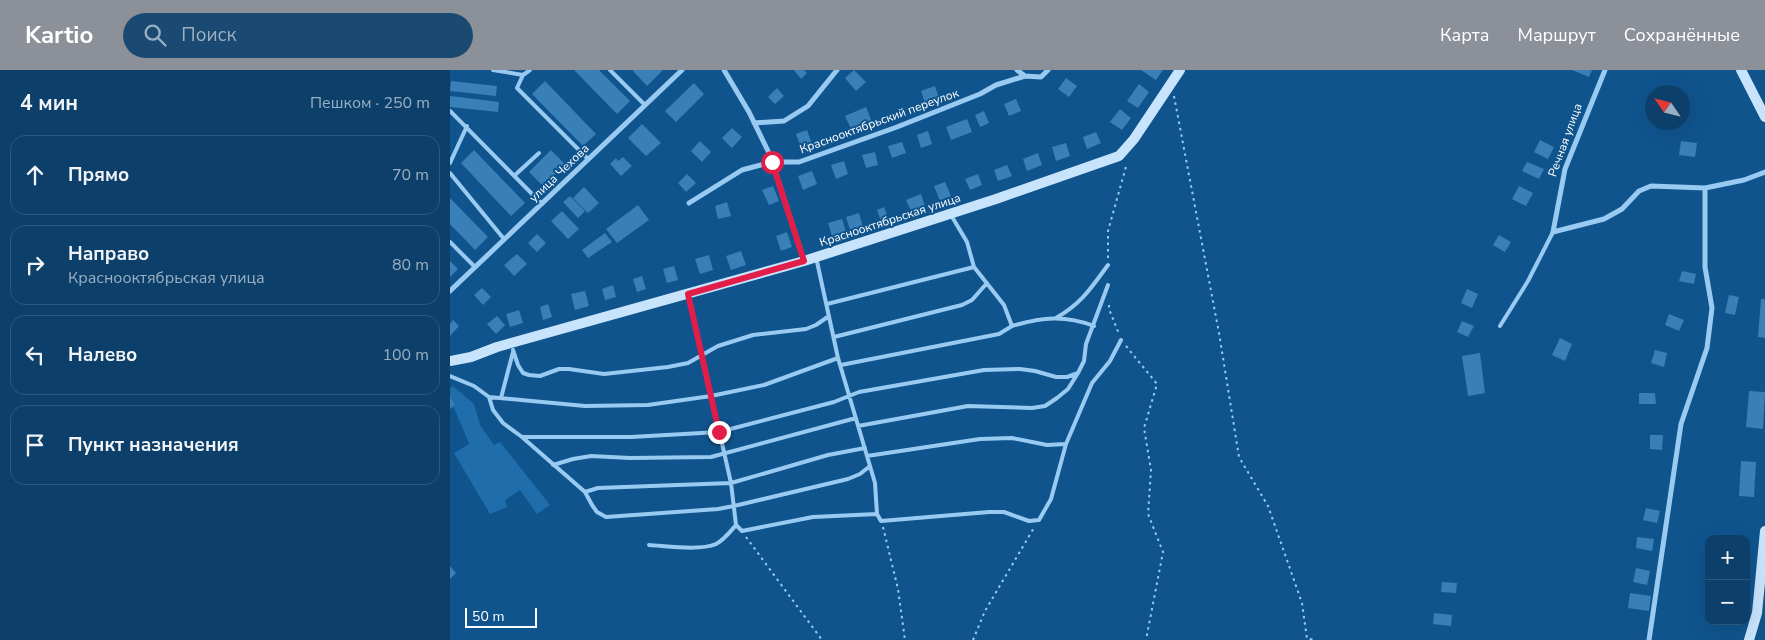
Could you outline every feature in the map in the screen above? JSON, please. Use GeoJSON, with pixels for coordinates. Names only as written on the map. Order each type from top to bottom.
{"type":"FeatureCollection","features":[{"type":"Feature","properties":{"kind":"street","name":"улица Чехова"},"geometry":{"type":"LineString","coordinates":[[450,291],[682,70]]}},
{"type":"Feature","properties":{"kind":"street"},"geometry":{"type":"LineString","coordinates":[[724,70],[754,123],[772,162],[804,261]]}},
{"type":"Feature","properties":{"kind":"street"},"geometry":{"type":"LineString","coordinates":[[754,123],[784,121],[808,106],[837,70]]}},
{"type":"Feature","properties":{"kind":"street"},"geometry":{"type":"LineString","coordinates":[[1017,70],[1025,76]]}},
{"type":"Feature","properties":{"kind":"street","name":"Краснооктябрьский переулок"},"geometry":{"type":"LineString","coordinates":[[689,203],[742,170],[772,162],[799,162],[897,127],[980,94],[996,85],[1025,76],[1041,77],[1048,70]]}},
{"type":"Feature","properties":{"kind":"street","name":"Краснооктябрьская улица"},"geometry":{"type":"LineString","coordinates":[[450,361],[513,346],[804,261],[950,214],[1119,156],[1134,139],[1180,70]]}},
{"type":"Feature","properties":{"kind":"street","name":"Речная улица"},"geometry":{"type":"LineString","coordinates":[[1553,232],[1564,169],[1605,70]]}},
{"type":"Feature","properties":{"kind":"street"},"geometry":{"type":"LineString","coordinates":[[1741,70],[1765,117]]}},
{"type":"Feature","properties":{"kind":"street"},"geometry":{"type":"LineString","coordinates":[[1553,232],[1604,219],[1622,209],[1639,192],[1651,186],[1705,188],[1744,180],[1765,172]]}},
{"type":"Feature","properties":{"kind":"street"},"geometry":{"type":"LineString","coordinates":[[1649,640],[1681,424],[1708,348],[1712,308],[1705,267],[1705,188]]}},
{"type":"Feature","properties":{"kind":"street"},"geometry":{"type":"LineString","coordinates":[[1749,640],[1757,613],[1765,531]]}},
{"type":"Feature","properties":{"kind":"lane"},"geometry":{"type":"LineString","coordinates":[[493,70],[524,76]]}},
{"type":"Feature","properties":{"kind":"lane"},"geometry":{"type":"LineString","coordinates":[[530,70],[517,88],[588,160]]}},
{"type":"Feature","properties":{"kind":"lane"},"geometry":{"type":"LineString","coordinates":[[610,70],[645,105]]}},
{"type":"Feature","properties":{"kind":"lane"},"geometry":{"type":"LineString","coordinates":[[450,111],[542,204]]}},
{"type":"Feature","properties":{"kind":"lane"},"geometry":{"type":"LineString","coordinates":[[450,163],[466,126]]}},
{"type":"Feature","properties":{"kind":"lane"},"geometry":{"type":"LineString","coordinates":[[514,176],[539,153]]}},
{"type":"Feature","properties":{"kind":"lane"},"geometry":{"type":"LineString","coordinates":[[450,173],[504,239]]}},
{"type":"Feature","properties":{"kind":"lane"},"geometry":{"type":"LineString","coordinates":[[950,214],[967,242],[974,267],[1004,305],[1012,326]]}},
{"type":"Feature","properties":{"kind":"lane","name":"Речная улица"},"geometry":{"type":"LineString","coordinates":[[1500,326],[1528,281],[1553,232]]}},
{"type":"Feature","properties":{"kind":"lane"},"geometry":{"type":"LineString","coordinates":[[450,242],[475,267]]}},
{"type":"Feature","properties":{"kind":"lane"},"geometry":{"type":"LineString","coordinates":[[816,257],[838,358],[875,483],[877,514],[882,520],[989,512],[1004,512],[1029,521],[1039,520],[1050,499],[1066,444],[1092,383],[1110,361],[1121,340]]}},
{"type":"Feature","properties":{"kind":"lane"},"geometry":{"type":"LineString","coordinates":[[1056,318],[1073,308],[1083,298],[1108,265]]}},
{"type":"Feature","properties":{"kind":"lane"},"geometry":{"type":"LineString","coordinates":[[827,304],[974,267]]}},
{"type":"Feature","properties":{"kind":"lane"},"geometry":{"type":"LineString","coordinates":[[834,337],[962,305],[972,300],[986,283]]}},
{"type":"Feature","properties":{"kind":"lane"},"geometry":{"type":"LineString","coordinates":[[858,426],[968,406],[1032,408],[1045,406],[1068,389],[1078,374],[1084,361],[1086,344],[1108,285]]}},
{"type":"Feature","properties":{"kind":"lane"},"geometry":{"type":"LineString","coordinates":[[688,294],[725,454],[736,525],[742,531],[814,517],[877,514]]}},
{"type":"Feature","properties":{"kind":"lane"},"geometry":{"type":"LineString","coordinates":[[513,346],[518,365],[529,375],[540,376],[559,369],[604,374],[688,363],[718,346],[753,336],[806,329],[829,316]]}},
{"type":"Feature","properties":{"kind":"lane"},"geometry":{"type":"LineString","coordinates":[[840,365],[999,334],[1012,326],[1030,320],[1076,319],[1094,326]]}},
{"type":"Feature","properties":{"kind":"lane"},"geometry":{"type":"LineString","coordinates":[[501,398],[513,346]]}},
{"type":"Feature","properties":{"kind":"lane"},"geometry":{"type":"LineString","coordinates":[[489,398],[585,406],[639,406],[711,396],[764,385],[838,358]]}},
{"type":"Feature","properties":{"kind":"lane"},"geometry":{"type":"LineString","coordinates":[[522,437],[631,436],[719,432],[834,402],[859,392],[984,370],[1020,369],[1056,378],[1078,374]]}},
{"type":"Feature","properties":{"kind":"lane"},"geometry":{"type":"LineString","coordinates":[[450,376],[474,386],[489,398],[493,410],[503,423],[522,437],[585,492],[597,512],[606,517],[718,509],[734,506],[848,480],[870,466]]}},
{"type":"Feature","properties":{"kind":"lane"},"geometry":{"type":"LineString","coordinates":[[553,466],[573,459],[591,456],[630,458],[711,457],[856,418]]}},
{"type":"Feature","properties":{"kind":"lane"},"geometry":{"type":"LineString","coordinates":[[867,456],[980,440],[1012,438],[1047,445],[1066,444]]}},
{"type":"Feature","properties":{"kind":"lane"},"geometry":{"type":"LineString","coordinates":[[585,492],[598,488],[731,483],[828,455],[865,448]]}},
{"type":"Feature","properties":{"kind":"lane"},"geometry":{"type":"LineString","coordinates":[[649,545],[703,547],[723,540],[736,525]]}},
{"type":"Feature","properties":{"kind":"path"},"geometry":{"type":"LineString","coordinates":[[1172,82],[1219,333],[1239,456],[1268,506],[1302,603],[1309,639],[1316,640]]}},
{"type":"Feature","properties":{"kind":"path"},"geometry":{"type":"LineString","coordinates":[[1108,265],[1108,231],[1128,158]]}},
{"type":"Feature","properties":{"kind":"path"},"geometry":{"type":"LineString","coordinates":[[1108,285],[1108,309],[1121,340],[1158,384],[1144,428],[1151,470],[1148,514],[1163,552],[1146,640]]}},
{"type":"Feature","properties":{"kind":"path"},"geometry":{"type":"LineString","coordinates":[[882,520],[898,589],[905,640]]}},
{"type":"Feature","properties":{"kind":"path"},"geometry":{"type":"LineString","coordinates":[[973,640],[984,611],[1039,520]]}},
{"type":"Feature","properties":{"kind":"path"},"geometry":{"type":"LineString","coordinates":[[742,531],[822,640]]}},
{"type":"Feature","properties":{"kind":"shaded area"},"geometry":{"type":"Polygon","coordinates":[[[453,386],[474,404],[480,425],[494,445],[500,442],[550,505],[537,514],[520,490],[505,500],[507,507],[490,514],[454,453],[469,444],[450,398],[450,388],[453,386]]]}},
{"type":"Feature","properties":{"kind":"building"},"geometry":{"type":"Polygon","coordinates":[[[574,70],[599,70],[630,101],[617,114],[574,70]]]}},
{"type":"Feature","properties":{"kind":"building"},"geometry":{"type":"Polygon","coordinates":[[[634,70],[663,70],[647,86],[634,70]]]}},
{"type":"Feature","properties":{"kind":"building"},"geometry":{"type":"Polygon","coordinates":[[[794,70],[804,70],[807,73],[801,79],[794,70]]]}},
{"type":"Feature","properties":{"kind":"building"},"geometry":{"type":"Polygon","coordinates":[[[854,70],[866,82],[856,91],[845,78],[854,70]]]}},
{"type":"Feature","properties":{"kind":"building"},"geometry":{"type":"Polygon","coordinates":[[[1141,70],[1163,70],[1156,80],[1141,70]]]}},
{"type":"Feature","properties":{"kind":"building"},"geometry":{"type":"Polygon","coordinates":[[[1572,70],[1592,70],[1589,77],[1572,70]]]}},
{"type":"Feature","properties":{"kind":"building"},"geometry":{"type":"Polygon","coordinates":[[[1066,78],[1077,86],[1069,97],[1058,89],[1066,78]]]}},
{"type":"Feature","properties":{"kind":"building"},"geometry":{"type":"Polygon","coordinates":[[[451,81],[497,86],[496,96],[450,91],[451,81]]]}},
{"type":"Feature","properties":{"kind":"building"},"geometry":{"type":"Polygon","coordinates":[[[545,81],[596,134],[583,146],[532,94],[545,81]]]}},
{"type":"Feature","properties":{"kind":"building"},"geometry":{"type":"Polygon","coordinates":[[[694,83],[704,94],[676,122],[665,111],[694,83]]]}},
{"type":"Feature","properties":{"kind":"building"},"geometry":{"type":"Polygon","coordinates":[[[1139,84],[1149,92],[1138,108],[1127,101],[1139,84]]]}},
{"type":"Feature","properties":{"kind":"building"},"geometry":{"type":"Polygon","coordinates":[[[935,86],[940,101],[926,106],[921,91],[935,86]]]}},
{"type":"Feature","properties":{"kind":"building"},"geometry":{"type":"Polygon","coordinates":[[[777,88],[784,96],[775,104],[768,97],[777,88]]]}},
{"type":"Feature","properties":{"kind":"building"},"geometry":{"type":"Polygon","coordinates":[[[450,96],[499,102],[498,112],[450,107],[450,96]]]}},
{"type":"Feature","properties":{"kind":"building"},"geometry":{"type":"Polygon","coordinates":[[[1016,99],[1021,111],[1009,116],[1004,104],[1016,99]]]}},
{"type":"Feature","properties":{"kind":"building"},"geometry":{"type":"Polygon","coordinates":[[[866,107],[874,127],[854,135],[845,116],[866,107]]]}},
{"type":"Feature","properties":{"kind":"building"},"geometry":{"type":"Polygon","coordinates":[[[1120,109],[1131,118],[1122,130],[1110,122],[1120,109]]]}},
{"type":"Feature","properties":{"kind":"building"},"geometry":{"type":"Polygon","coordinates":[[[984,111],[989,123],[980,127],[975,115],[984,111]]]}},
{"type":"Feature","properties":{"kind":"building"},"geometry":{"type":"Polygon","coordinates":[[[967,119],[972,132],[951,140],[946,127],[967,119]]]}},
{"type":"Feature","properties":{"kind":"building"},"geometry":{"type":"Polygon","coordinates":[[[642,124],[661,143],[646,156],[628,138],[642,124]]]}},
{"type":"Feature","properties":{"kind":"building"},"geometry":{"type":"Polygon","coordinates":[[[732,128],[742,137],[732,148],[722,138],[732,128]]]}},
{"type":"Feature","properties":{"kind":"building"},"geometry":{"type":"Polygon","coordinates":[[[807,130],[812,144],[801,148],[796,134],[807,130]]]}},
{"type":"Feature","properties":{"kind":"building"},"geometry":{"type":"Polygon","coordinates":[[[928,131],[932,144],[921,148],[917,135],[928,131]]]}},
{"type":"Feature","properties":{"kind":"building"},"geometry":{"type":"Polygon","coordinates":[[[1096,132],[1101,143],[1087,149],[1083,137],[1096,132]]]}},
{"type":"Feature","properties":{"kind":"building"},"geometry":{"type":"Polygon","coordinates":[[[1540,140],[1554,147],[1548,159],[1534,152],[1540,140]]]}},
{"type":"Feature","properties":{"kind":"building"},"geometry":{"type":"Polygon","coordinates":[[[700,141],[711,152],[702,162],[691,151],[700,141]]]}},
{"type":"Feature","properties":{"kind":"building"},"geometry":{"type":"Polygon","coordinates":[[[1681,141],[1697,143],[1695,157],[1679,155],[1681,141]]]}},
{"type":"Feature","properties":{"kind":"building"},"geometry":{"type":"Polygon","coordinates":[[[902,142],[906,153],[892,158],[888,146],[902,142]]]}},
{"type":"Feature","properties":{"kind":"building"},"geometry":{"type":"Polygon","coordinates":[[[1066,143],[1070,156],[1056,161],[1052,147],[1066,143]]]}},
{"type":"Feature","properties":{"kind":"building"},"geometry":{"type":"Polygon","coordinates":[[[474,150],[525,203],[511,216],[461,163],[474,150]]]}},
{"type":"Feature","properties":{"kind":"building"},"geometry":{"type":"Polygon","coordinates":[[[551,150],[565,164],[543,186],[529,172],[551,150]]]}},
{"type":"Feature","properties":{"kind":"building"},"geometry":{"type":"Polygon","coordinates":[[[875,152],[878,165],[866,168],[862,155],[875,152]]]}},
{"type":"Feature","properties":{"kind":"building"},"geometry":{"type":"Polygon","coordinates":[[[1038,153],[1042,165],[1027,171],[1023,159],[1038,153]]]}},
{"type":"Feature","properties":{"kind":"building"},"geometry":{"type":"Polygon","coordinates":[[[623,157],[632,166],[621,176],[610,164],[616,158],[618,161],[623,157]]]}},
{"type":"Feature","properties":{"kind":"building"},"geometry":{"type":"Polygon","coordinates":[[[844,161],[848,174],[836,179],[831,165],[844,161]]]}},
{"type":"Feature","properties":{"kind":"building"},"geometry":{"type":"Polygon","coordinates":[[[1527,162],[1544,169],[1539,179],[1522,171],[1527,162]]]}},
{"type":"Feature","properties":{"kind":"building"},"geometry":{"type":"Polygon","coordinates":[[[1007,165],[1012,176],[998,181],[994,170],[1007,165]]]}},
{"type":"Feature","properties":{"kind":"building"},"geometry":{"type":"Polygon","coordinates":[[[812,171],[817,184],[803,190],[798,176],[812,171]]]}},
{"type":"Feature","properties":{"kind":"building"},"geometry":{"type":"Polygon","coordinates":[[[687,174],[696,183],[686,192],[678,183],[687,174]]]}},
{"type":"Feature","properties":{"kind":"building"},"geometry":{"type":"Polygon","coordinates":[[[978,174],[982,185],[970,190],[965,179],[978,174]]]}},
{"type":"Feature","properties":{"kind":"building"},"geometry":{"type":"Polygon","coordinates":[[[945,182],[951,196],[940,201],[934,186],[945,182]]]}},
{"type":"Feature","properties":{"kind":"building"},"geometry":{"type":"Polygon","coordinates":[[[773,186],[779,201],[769,205],[762,190],[773,186]]]}},
{"type":"Feature","properties":{"kind":"building"},"geometry":{"type":"Polygon","coordinates":[[[1519,186],[1533,193],[1526,206],[1512,199],[1519,186]]]}},
{"type":"Feature","properties":{"kind":"building"},"geometry":{"type":"Polygon","coordinates":[[[584,187],[599,203],[588,213],[573,198],[584,187]]]}},
{"type":"Feature","properties":{"kind":"building"},"geometry":{"type":"Polygon","coordinates":[[[921,194],[925,206],[911,211],[906,200],[921,194]]]}},
{"type":"Feature","properties":{"kind":"building"},"geometry":{"type":"Polygon","coordinates":[[[570,196],[585,211],[578,218],[563,202],[570,196]]]}},
{"type":"Feature","properties":{"kind":"building"},"geometry":{"type":"Polygon","coordinates":[[[450,198],[488,237],[475,250],[450,224],[450,198]]]}},
{"type":"Feature","properties":{"kind":"building"},"geometry":{"type":"Polygon","coordinates":[[[727,202],[731,216],[718,219],[715,206],[727,202]]]}},
{"type":"Feature","properties":{"kind":"building"},"geometry":{"type":"Polygon","coordinates":[[[638,205],[649,220],[617,243],[606,229],[638,205]]]}},
{"type":"Feature","properties":{"kind":"building"},"geometry":{"type":"Polygon","coordinates":[[[884,207],[888,218],[881,221],[877,210],[884,207]]]}},
{"type":"Feature","properties":{"kind":"building"},"geometry":{"type":"Polygon","coordinates":[[[562,211],[579,229],[568,239],[551,221],[562,211]]]}},
{"type":"Feature","properties":{"kind":"building"},"geometry":{"type":"Polygon","coordinates":[[[859,213],[863,227],[850,230],[846,217],[859,213]]]}},
{"type":"Feature","properties":{"kind":"building"},"geometry":{"type":"Polygon","coordinates":[[[842,219],[846,232],[832,236],[828,223],[842,219]]]}},
{"type":"Feature","properties":{"kind":"building"},"geometry":{"type":"Polygon","coordinates":[[[787,232],[792,247],[781,251],[776,236],[787,232]]]}},
{"type":"Feature","properties":{"kind":"building"},"geometry":{"type":"Polygon","coordinates":[[[605,233],[612,242],[588,258],[582,250],[605,233]]]}},
{"type":"Feature","properties":{"kind":"building"},"geometry":{"type":"Polygon","coordinates":[[[537,234],[546,243],[537,252],[528,243],[537,234]]]}},
{"type":"Feature","properties":{"kind":"building"},"geometry":{"type":"Polygon","coordinates":[[[1499,235],[1511,242],[1505,252],[1493,245],[1499,235]]]}},
{"type":"Feature","properties":{"kind":"building"},"geometry":{"type":"Polygon","coordinates":[[[741,251],[746,265],[731,270],[726,256],[741,251]]]}},
{"type":"Feature","properties":{"kind":"building"},"geometry":{"type":"Polygon","coordinates":[[[517,254],[527,264],[514,276],[504,265],[517,254]]]}},
{"type":"Feature","properties":{"kind":"building"},"geometry":{"type":"Polygon","coordinates":[[[709,255],[713,270],[700,274],[695,259],[709,255]]]}},
{"type":"Feature","properties":{"kind":"building"},"geometry":{"type":"Polygon","coordinates":[[[450,261],[458,269],[450,277],[450,261]]]}},
{"type":"Feature","properties":{"kind":"building"},"geometry":{"type":"Polygon","coordinates":[[[674,266],[678,280],[667,283],[663,269],[674,266]]]}},
{"type":"Feature","properties":{"kind":"building"},"geometry":{"type":"Polygon","coordinates":[[[1682,271],[1696,274],[1694,284],[1679,281],[1682,271]]]}},
{"type":"Feature","properties":{"kind":"building"},"geometry":{"type":"Polygon","coordinates":[[[642,276],[646,289],[637,292],[633,279],[642,276]]]}},
{"type":"Feature","properties":{"kind":"building"},"geometry":{"type":"Polygon","coordinates":[[[613,285],[616,297],[605,300],[602,289],[613,285]]]}},
{"type":"Feature","properties":{"kind":"building"},"geometry":{"type":"Polygon","coordinates":[[[482,288],[491,297],[483,305],[474,295],[482,288]]]}},
{"type":"Feature","properties":{"kind":"building"},"geometry":{"type":"Polygon","coordinates":[[[1467,289],[1478,294],[1472,308],[1461,303],[1467,289]]]}},
{"type":"Feature","properties":{"kind":"building"},"geometry":{"type":"Polygon","coordinates":[[[585,291],[589,306],[575,310],[571,294],[585,291]]]}},
{"type":"Feature","properties":{"kind":"building"},"geometry":{"type":"Polygon","coordinates":[[[1729,295],[1739,297],[1735,315],[1725,313],[1729,295]]]}},
{"type":"Feature","properties":{"kind":"building"},"geometry":{"type":"Polygon","coordinates":[[[1761,299],[1765,299],[1765,338],[1758,337],[1761,299]]]}},
{"type":"Feature","properties":{"kind":"building"},"geometry":{"type":"Polygon","coordinates":[[[548,304],[552,317],[543,320],[540,307],[548,304]]]}},
{"type":"Feature","properties":{"kind":"building"},"geometry":{"type":"Polygon","coordinates":[[[519,310],[523,323],[510,327],[506,314],[519,310]]]}},
{"type":"Feature","properties":{"kind":"building"},"geometry":{"type":"Polygon","coordinates":[[[1669,314],[1684,320],[1679,331],[1665,325],[1669,314]]]}},
{"type":"Feature","properties":{"kind":"building"},"geometry":{"type":"Polygon","coordinates":[[[497,316],[505,325],[496,334],[487,324],[497,316]]]}},
{"type":"Feature","properties":{"kind":"building"},"geometry":{"type":"Polygon","coordinates":[[[453,320],[459,326],[450,336],[450,324],[453,320]]]}},
{"type":"Feature","properties":{"kind":"building"},"geometry":{"type":"Polygon","coordinates":[[[1462,321],[1474,326],[1468,337],[1457,332],[1462,321]]]}},
{"type":"Feature","properties":{"kind":"building"},"geometry":{"type":"Polygon","coordinates":[[[1560,338],[1572,344],[1565,361],[1552,355],[1560,338]]]}},
{"type":"Feature","properties":{"kind":"building"},"geometry":{"type":"Polygon","coordinates":[[[1655,350],[1667,353],[1664,367],[1651,363],[1655,350]]]}},
{"type":"Feature","properties":{"kind":"building"},"geometry":{"type":"Polygon","coordinates":[[[1480,353],[1485,393],[1468,396],[1462,356],[1480,353]]]}},
{"type":"Feature","properties":{"kind":"building"},"geometry":{"type":"Polygon","coordinates":[[[1749,391],[1765,392],[1763,429],[1746,427],[1749,391]]]}},
{"type":"Feature","properties":{"kind":"building"},"geometry":{"type":"Polygon","coordinates":[[[1639,393],[1655,393],[1656,404],[1639,404],[1639,393]]]}},
{"type":"Feature","properties":{"kind":"building"},"geometry":{"type":"Polygon","coordinates":[[[450,397],[455,405],[450,409],[450,397]]]}},
{"type":"Feature","properties":{"kind":"building"},"geometry":{"type":"Polygon","coordinates":[[[1650,435],[1663,435],[1662,450],[1650,449],[1650,435]]]}},
{"type":"Feature","properties":{"kind":"building"},"geometry":{"type":"Polygon","coordinates":[[[1741,461],[1756,462],[1754,497],[1739,496],[1741,461]]]}},
{"type":"Feature","properties":{"kind":"building"},"geometry":{"type":"Polygon","coordinates":[[[1646,508],[1660,511],[1657,523],[1643,520],[1646,508]]]}},
{"type":"Feature","properties":{"kind":"building"},"geometry":{"type":"Polygon","coordinates":[[[1637,537],[1654,539],[1652,551],[1636,548],[1637,537]]]}},
{"type":"Feature","properties":{"kind":"building"},"geometry":{"type":"Polygon","coordinates":[[[450,566],[456,573],[450,579],[450,566]]]}},
{"type":"Feature","properties":{"kind":"building"},"geometry":{"type":"Polygon","coordinates":[[[1636,568],[1650,571],[1647,585],[1633,582],[1636,568]]]}},
{"type":"Feature","properties":{"kind":"building"},"geometry":{"type":"Polygon","coordinates":[[[1442,582],[1457,583],[1456,593],[1441,592],[1442,582]]]}},
{"type":"Feature","properties":{"kind":"building"},"geometry":{"type":"Polygon","coordinates":[[[1630,593],[1651,596],[1649,611],[1628,608],[1630,593]]]}},
{"type":"Feature","properties":{"kind":"building"},"geometry":{"type":"Polygon","coordinates":[[[1434,613],[1452,615],[1451,626],[1433,624],[1434,613]]]}},
{"type":"Feature","properties":{"kind":"route"},"geometry":{"type":"LineString","coordinates":[[719,432],[688,294],[804,261],[772,162]]}}]}
